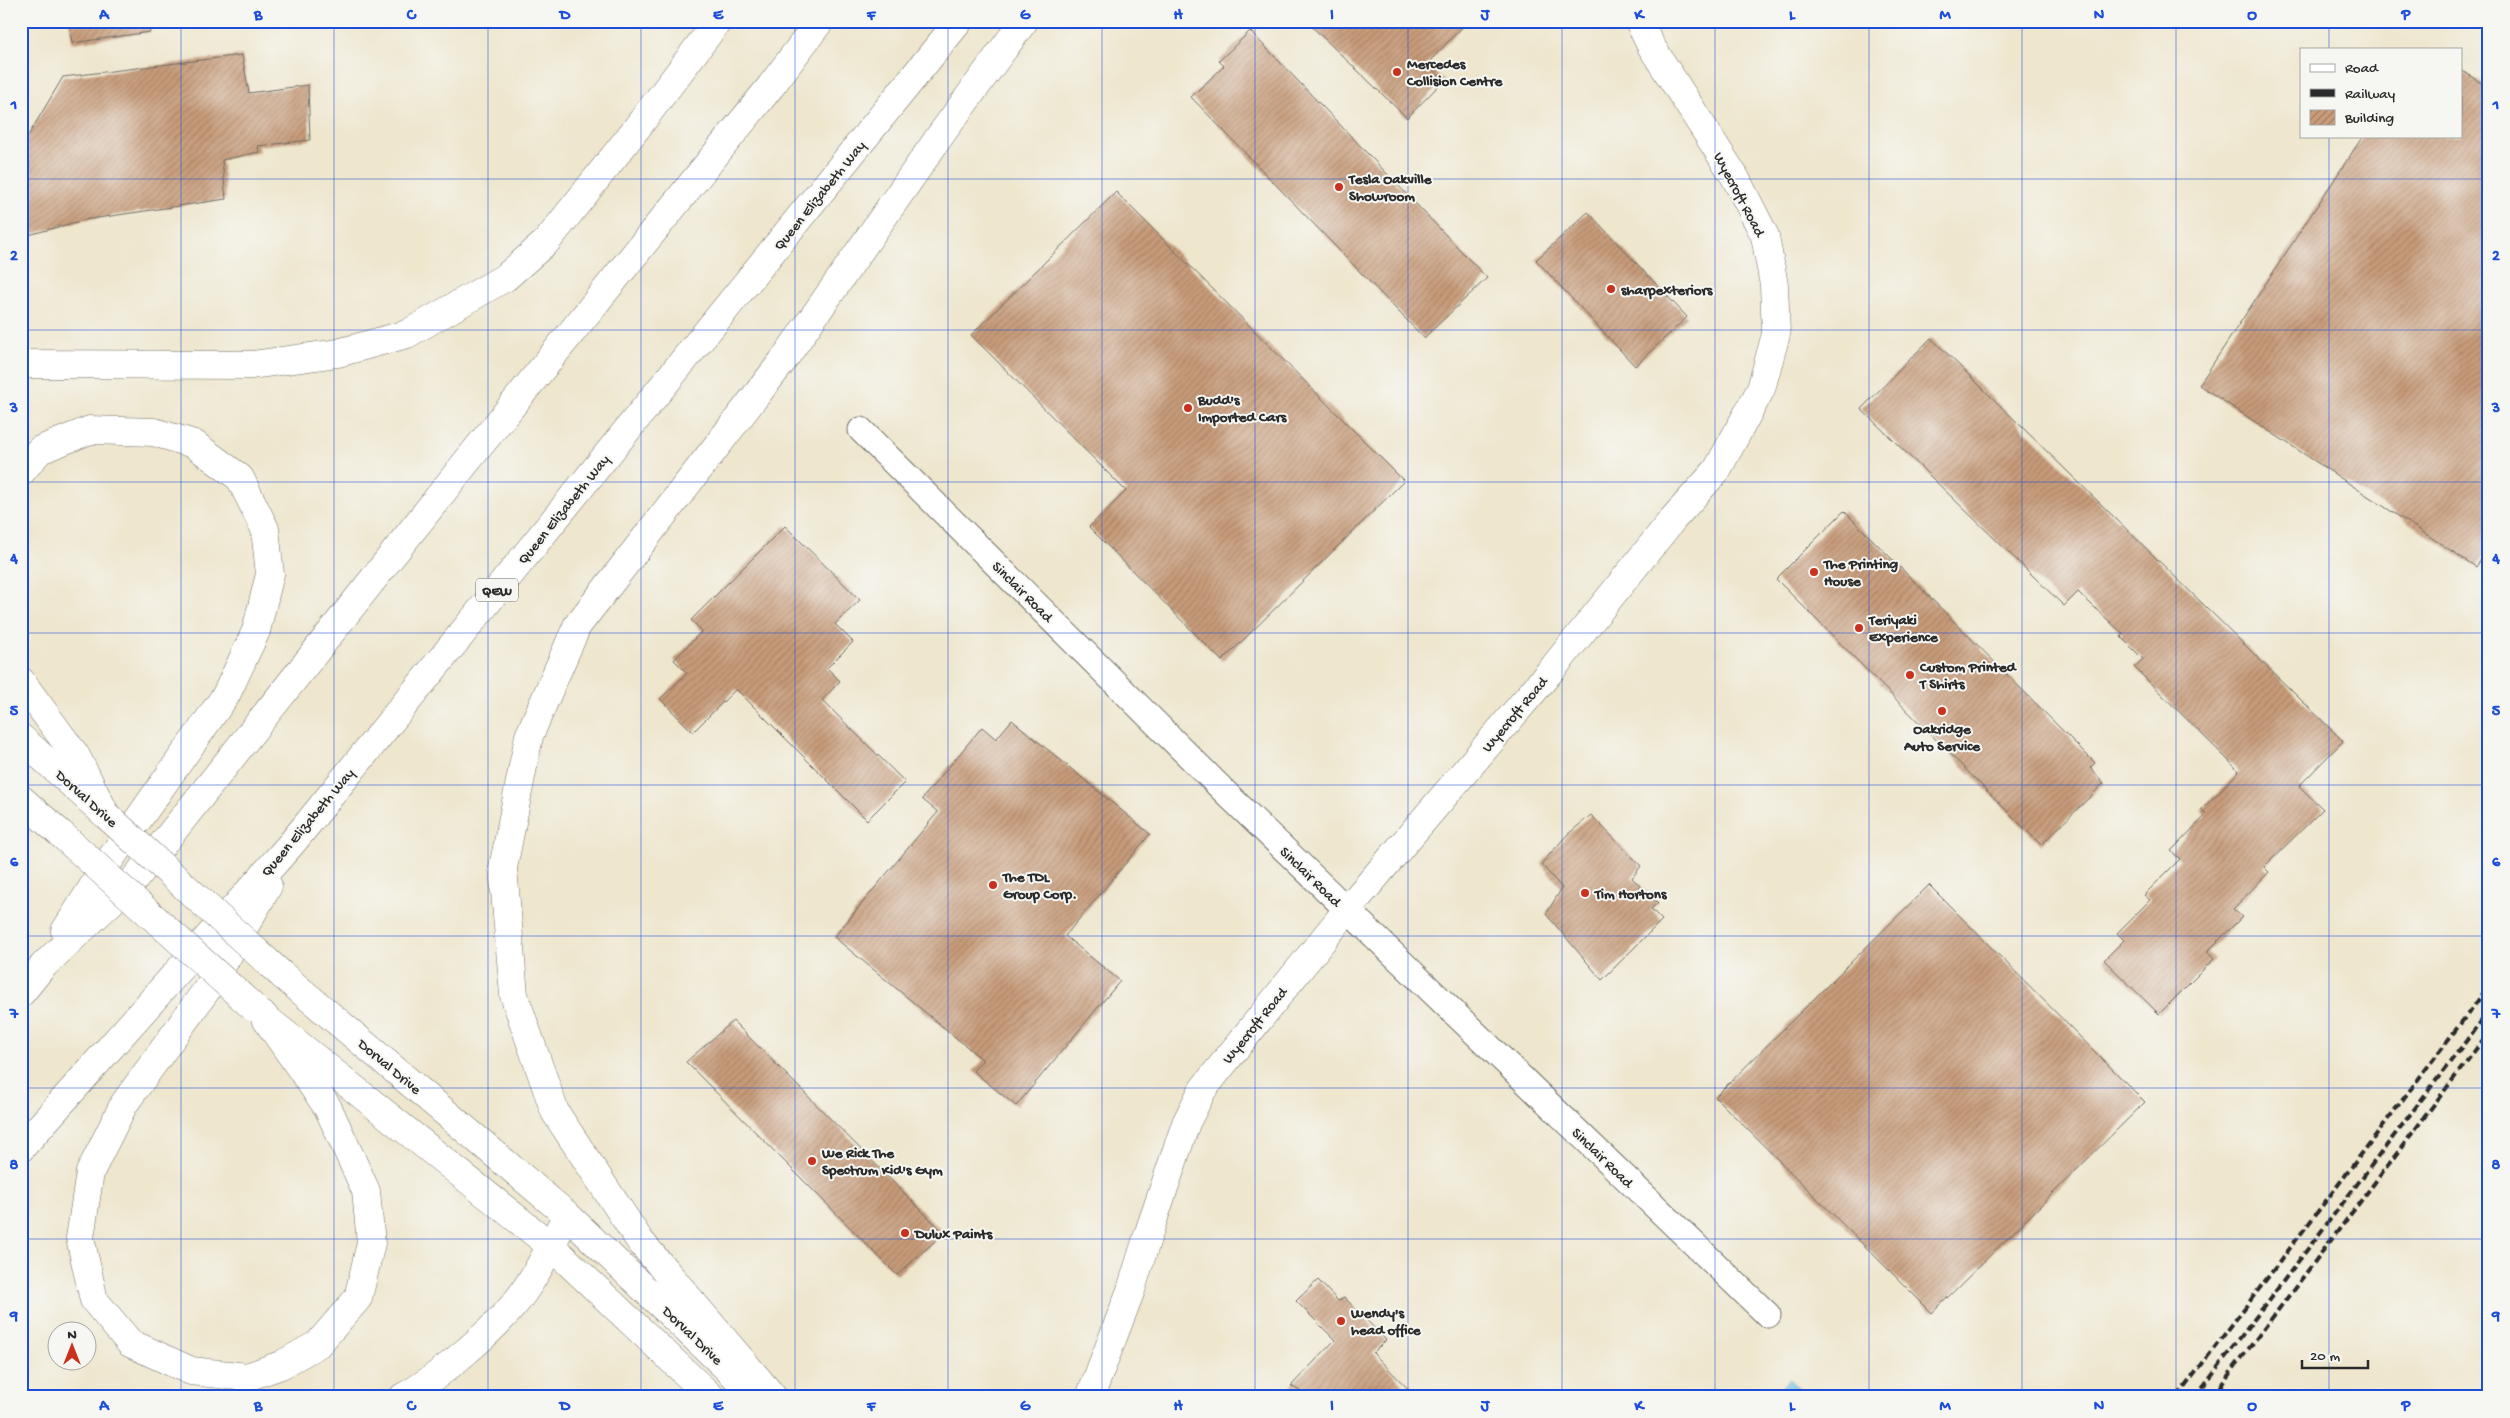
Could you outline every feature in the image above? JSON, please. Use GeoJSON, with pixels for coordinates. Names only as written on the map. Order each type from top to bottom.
{"type":"FeatureCollection","features":[{"type":"Feature","properties":{"kind":"main road"},"geometry":{"type":"LineString","coordinates":[[21,364],[252,365],[338,354],[407,334],[506,277],[546,241],[636,129],[718,21]]}},
{"type":"Feature","properties":{"kind":"main road"},"geometry":{"type":"LineString","coordinates":[[43,966],[134,880],[474,452],[771,86],[820,21]]}},
{"type":"Feature","properties":{"kind":"main road","name":"Queen Elizabeth Way"},"geometry":{"type":"LineString","coordinates":[[21,1148],[292,843],[959,21]]}},
{"type":"Feature","properties":{"kind":"main road"},"geometry":{"type":"LineString","coordinates":[[773,1397],[640,1241],[555,1112],[514,995],[503,868],[529,736],[577,626],[782,362],[942,133],[1024,21]]}},
{"type":"Feature","properties":{"kind":"main road","name":"Wyecroft Road"},"geometry":{"type":"LineString","coordinates":[[1090,1397],[1131,1290],[1186,1124],[1203,1089],[1347,910],[1553,668],[1674,519],[1718,470],[1762,389],[1776,334],[1774,284],[1765,236],[1735,177],[1650,46],[1639,21]]}},
{"type":"Feature","properties":{"kind":"main road"},"geometry":{"type":"LineString","coordinates":[[21,472],[40,450],[90,430],[154,432],[194,444],[240,478],[265,529],[270,574],[256,631],[226,695],[111,858],[43,966],[21,993]]}},
{"type":"Feature","properties":{"kind":"main road"},"geometry":{"type":"LineString","coordinates":[[21,681],[76,756],[106,815]]}},
{"type":"Feature","properties":{"kind":"main road","name":"Dorval Drive"},"geometry":{"type":"LineString","coordinates":[[21,738],[281,974],[567,1215],[757,1397]]}},
{"type":"Feature","properties":{"kind":"main road"},"geometry":{"type":"LineString","coordinates":[[21,799],[258,1011],[551,1246],[711,1397]]}},
{"type":"Feature","properties":{"kind":"main road"},"geometry":{"type":"LineString","coordinates":[[258,1011],[328,1108],[366,1191],[371,1243],[358,1298],[318,1344],[281,1365],[247,1377],[191,1371],[130,1343],[94,1300],[80,1238],[90,1172],[124,1104],[213,981],[292,843]]}},
{"type":"Feature","properties":{"kind":"main road"},"geometry":{"type":"LineString","coordinates":[[403,1397],[416,1390],[468,1348],[516,1302],[551,1246],[567,1215]]}},
{"type":"Feature","properties":{"kind":"street","name":"Sinclair Road"},"geometry":{"type":"LineString","coordinates":[[860,430],[1347,910],[1768,1316]]}},
{"type":"Feature","properties":{"kind":"water"},"geometry":{"type":"Polygon","coordinates":[[[1789,1379],[1807,1397],[1773,1397],[1789,1379]]]}},
{"type":"Feature","properties":{"kind":"building"},"geometry":{"type":"Polygon","coordinates":[[[69,21],[149,21],[150,32],[72,43],[69,21]]]}},
{"type":"Feature","properties":{"kind":"building","name":"Mercedes Collision Centre"},"geometry":{"type":"Polygon","coordinates":[[[1306,21],[1468,21],[1427,64],[1444,80],[1407,118],[1306,21]]]}},
{"type":"Feature","properties":{"kind":"building","name":"Tesla Oakville Showroom"},"geometry":{"type":"Polygon","coordinates":[[[1250,31],[1487,278],[1424,338],[1191,97],[1224,66],[1219,61],[1250,31]]]}},
{"type":"Feature","properties":{"kind":"building"},"geometry":{"type":"Polygon","coordinates":[[[242,55],[249,93],[308,85],[310,140],[258,146],[259,152],[222,160],[226,199],[84,220],[21,237],[21,141],[25,141],[63,77],[242,55]]]}},
{"type":"Feature","properties":{"kind":"building"},"geometry":{"type":"Polygon","coordinates":[[[2462,71],[2489,88],[2489,547],[2476,567],[2199,385],[2362,138],[2462,138],[2462,71]]]}},
{"type":"Feature","properties":{"kind":"building","name":"Budd's Imported Cars"},"geometry":{"type":"Polygon","coordinates":[[[1116,192],[1404,481],[1222,661],[1089,527],[1126,491],[971,335],[1116,192]]]}},
{"type":"Feature","properties":{"kind":"building","name":"sharpexteriors"},"geometry":{"type":"Polygon","coordinates":[[[1588,212],[1687,317],[1635,366],[1536,260],[1588,212]]]}},
{"type":"Feature","properties":{"kind":"building"},"geometry":{"type":"Polygon","coordinates":[[[1931,338],[2343,741],[2299,786],[2323,809],[2264,867],[2269,872],[2233,909],[2242,917],[2207,952],[2214,959],[2159,1014],[2104,960],[2124,940],[2117,933],[2150,900],[2144,895],[2180,859],[2171,851],[2206,815],[2201,810],[2239,771],[2134,667],[2143,659],[2121,637],[2123,634],[2078,592],[2064,606],[1861,409],[1931,338]]]}},
{"type":"Feature","properties":{"kind":"building"},"geometry":{"type":"Polygon","coordinates":[[[1844,511],[2095,763],[2090,768],[2104,783],[2041,845],[1776,579],[1844,511]]]}},
{"type":"Feature","properties":{"kind":"building"},"geometry":{"type":"Polygon","coordinates":[[[785,526],[860,600],[835,624],[853,642],[827,668],[840,681],[822,700],[905,782],[867,820],[736,689],[693,732],[660,699],[687,673],[674,660],[702,631],[691,620],[785,526]]]}},
{"type":"Feature","properties":{"kind":"building","name":"The TDL Group Corp."},"geometry":{"type":"Polygon","coordinates":[[[1012,720],[1150,834],[1065,936],[1120,981],[1016,1106],[973,1071],[983,1060],[834,937],[938,812],[922,799],[982,727],[996,739],[1012,720]]]}},
{"type":"Feature","properties":{"kind":"building"},"geometry":{"type":"Polygon","coordinates":[[[1591,815],[1641,866],[1632,878],[1658,903],[1651,909],[1662,920],[1602,980],[1546,914],[1562,888],[1541,864],[1567,835],[1591,815]]]}},
{"type":"Feature","properties":{"kind":"building"},"geometry":{"type":"Polygon","coordinates":[[[1929,885],[2145,1102],[1932,1313],[1715,1097],[1929,885]]]}},
{"type":"Feature","properties":{"kind":"building"},"geometry":{"type":"Polygon","coordinates":[[[733,1021],[944,1233],[897,1275],[686,1062],[733,1021]]]}},
{"type":"Feature","properties":{"kind":"building","name":"Wendy's head office"},"geometry":{"type":"Polygon","coordinates":[[[1318,1280],[1338,1301],[1344,1297],[1386,1340],[1373,1353],[1416,1397],[1300,1397],[1300,1391],[1291,1386],[1335,1340],[1296,1301],[1318,1280]]]}},
{"type":"Feature","properties":{"kind":"railway"},"geometry":{"type":"LineString","coordinates":[[2177,1397],[2489,986]]}},
{"type":"Feature","properties":{"kind":"railway"},"geometry":{"type":"LineString","coordinates":[[2195,1397],[2489,1011]]}},
{"type":"Feature","properties":{"kind":"railway"},"geometry":{"type":"LineString","coordinates":[[2212,1397],[2489,1032]]}},
{"type":"Feature","properties":{"kind":"place","name":"Mercedes Collision Centre"},"geometry":{"type":"Point","coordinates":[1397,72]}},
{"type":"Feature","properties":{"kind":"place","name":"Tesla Oakville Showroom"},"geometry":{"type":"Point","coordinates":[1339,187]}},
{"type":"Feature","properties":{"kind":"place","name":"sharpexteriors"},"geometry":{"type":"Point","coordinates":[1611,289]}},
{"type":"Feature","properties":{"kind":"place","name":"Budd's Imported Cars"},"geometry":{"type":"Point","coordinates":[1188,408]}},
{"type":"Feature","properties":{"kind":"place","name":"The Printing House"},"geometry":{"type":"Point","coordinates":[1814,572]}},
{"type":"Feature","properties":{"kind":"place","name":"Teriyaki Experience"},"geometry":{"type":"Point","coordinates":[1859,628]}},
{"type":"Feature","properties":{"kind":"place","name":"Custom Printed T Shirts"},"geometry":{"type":"Point","coordinates":[1910,675]}},
{"type":"Feature","properties":{"kind":"place","name":"Oakridge Auto Service"},"geometry":{"type":"Point","coordinates":[1942,711]}},
{"type":"Feature","properties":{"kind":"place","name":"The TDL Group Corp."},"geometry":{"type":"Point","coordinates":[993,885]}},
{"type":"Feature","properties":{"kind":"place","name":"Tim Hortons"},"geometry":{"type":"Point","coordinates":[1585,893]}},
{"type":"Feature","properties":{"kind":"place","name":"We Rick The Spectrum Kid's Gym"},"geometry":{"type":"Point","coordinates":[812,1161]}},
{"type":"Feature","properties":{"kind":"place","name":"Dulux Paints"},"geometry":{"type":"Point","coordinates":[905,1233]}},
{"type":"Feature","properties":{"kind":"place","name":"Wendy's head office"},"geometry":{"type":"Point","coordinates":[1341,1321]}}]}
